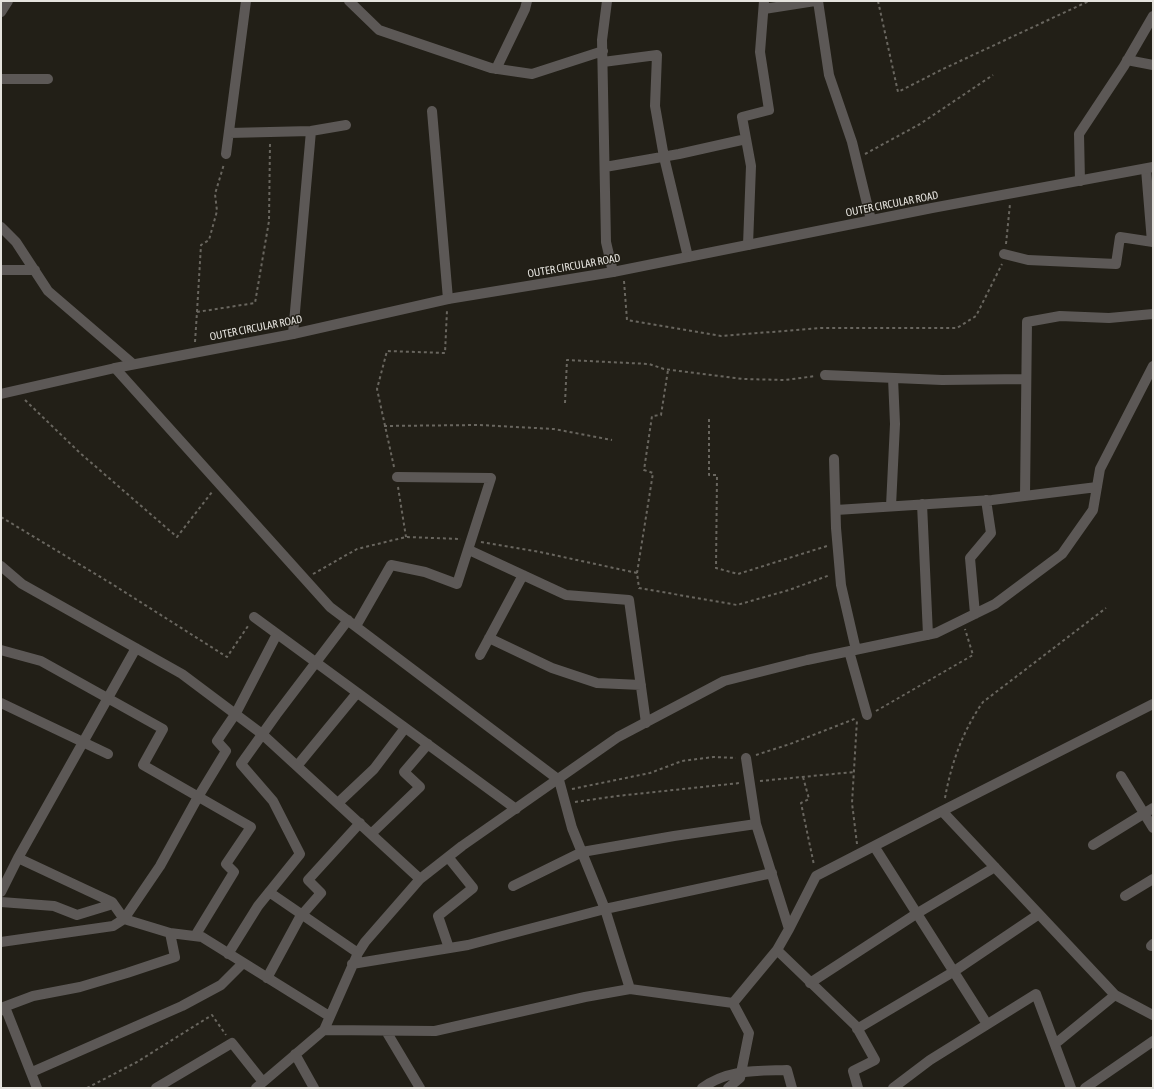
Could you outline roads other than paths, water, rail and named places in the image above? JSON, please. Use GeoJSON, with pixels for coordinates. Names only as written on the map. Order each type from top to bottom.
{"type":"FeatureCollection","features":[{"type":"Feature","properties":{"kind":"street"},"geometry":{"type":"LineString","coordinates":[[1,12],[8,1]]}},
{"type":"Feature","properties":{"kind":"street"},"geometry":{"type":"LineString","coordinates":[[226,154],[246,1]]}},
{"type":"Feature","properties":{"kind":"street"},"geometry":{"type":"LineString","coordinates":[[349,1],[378,30],[496,69],[532,74],[603,51]]}},
{"type":"Feature","properties":{"kind":"street"},"geometry":{"type":"LineString","coordinates":[[496,69],[525,9],[527,1]]}},
{"type":"Feature","properties":{"kind":"street"},"geometry":{"type":"LineString","coordinates":[[607,1],[603,51],[606,242],[618,271]]}},
{"type":"Feature","properties":{"kind":"street"},"geometry":{"type":"LineString","coordinates":[[748,245],[751,166],[742,117],[768,110],[760,52],[764,5],[814,1]]}},
{"type":"Feature","properties":{"kind":"street"},"geometry":{"type":"LineString","coordinates":[[818,1],[829,75],[855,157],[870,220]]}},
{"type":"Feature","properties":{"kind":"street"},"geometry":{"type":"LineString","coordinates":[[1080,181],[1079,134],[1128,60],[1153,16]]}},
{"type":"Feature","properties":{"kind":"street"},"geometry":{"type":"LineString","coordinates":[[603,62],[657,55],[656,106],[664,157],[688,257]]}},
{"type":"Feature","properties":{"kind":"street"},"geometry":{"type":"LineString","coordinates":[[1128,60],[1153,65]]}},
{"type":"Feature","properties":{"kind":"street"},"geometry":{"type":"LineString","coordinates":[[1,79],[48,79]]}},
{"type":"Feature","properties":{"kind":"street"},"geometry":{"type":"LineString","coordinates":[[432,111],[448,299]]}},
{"type":"Feature","properties":{"kind":"street"},"geometry":{"type":"LineString","coordinates":[[229,133],[310,131],[346,125]]}},
{"type":"Feature","properties":{"kind":"street"},"geometry":{"type":"LineString","coordinates":[[293,334],[310,131]]}},
{"type":"Feature","properties":{"kind":"street"},"geometry":{"type":"LineString","coordinates":[[605,167],[664,157],[746,139]]}},
{"type":"Feature","properties":{"kind":"street"},"geometry":{"type":"LineString","coordinates":[[1004,254],[1028,260],[1116,264],[1120,237],[1152,242],[1150,168]]}},
{"type":"Feature","properties":{"kind":"street","name":"OUTER CIRCULAR ROAD"},"geometry":{"type":"LineString","coordinates":[[1,394],[133,364],[293,334],[448,299],[618,271],[870,220],[1150,168]]}},
{"type":"Feature","properties":{"kind":"street"},"geometry":{"type":"LineString","coordinates":[[1,227],[16,242],[48,290],[133,364]]}},
{"type":"Feature","properties":{"kind":"street"},"geometry":{"type":"LineString","coordinates":[[1,270],[35,270]]}},
{"type":"Feature","properties":{"kind":"street"},"geometry":{"type":"LineString","coordinates":[[1025,496],[1027,322],[1060,316],[1109,318],[1153,314]]}},
{"type":"Feature","properties":{"kind":"street"},"geometry":{"type":"LineString","coordinates":[[156,1088],[232,1043],[259,1085],[324,1030],[358,953],[365,942],[420,879],[448,857],[618,737],[724,681],[936,633],[994,604],[1062,554],[1093,510],[1100,469],[1153,366]]}},
{"type":"Feature","properties":{"kind":"street"},"geometry":{"type":"LineString","coordinates":[[115,368],[330,607],[559,780],[572,828],[605,909],[630,989]]}},
{"type":"Feature","properties":{"kind":"street"},"geometry":{"type":"LineString","coordinates":[[825,375],[893,378],[1026,379]]}},
{"type":"Feature","properties":{"kind":"street"},"geometry":{"type":"LineString","coordinates":[[891,506],[895,424],[893,378]]}},
{"type":"Feature","properties":{"kind":"street"},"geometry":{"type":"LineString","coordinates":[[834,459],[837,542],[841,585],[853,651],[862,716]]}},
{"type":"Feature","properties":{"kind":"street"},"geometry":{"type":"LineString","coordinates":[[228,954],[268,892],[300,854],[273,801],[241,764],[315,662],[352,623],[391,565],[425,572],[457,584],[491,478],[397,477]]}},
{"type":"Feature","properties":{"kind":"street"},"geometry":{"type":"LineString","coordinates":[[836,510],[986,500],[1097,486]]}},
{"type":"Feature","properties":{"kind":"street"},"geometry":{"type":"LineString","coordinates":[[975,614],[970,558],[991,533],[986,500]]}},
{"type":"Feature","properties":{"kind":"street"},"geometry":{"type":"LineString","coordinates":[[922,504],[928,635]]}},
{"type":"Feature","properties":{"kind":"street"},"geometry":{"type":"LineString","coordinates":[[470,545],[523,575],[566,595],[629,600],[646,723]]}},
{"type":"Feature","properties":{"kind":"street"},"geometry":{"type":"LineString","coordinates":[[1,566],[22,584],[182,674],[236,712],[298,766],[420,879]]}},
{"type":"Feature","properties":{"kind":"street"},"geometry":{"type":"LineString","coordinates":[[480,655],[523,575]]}},
{"type":"Feature","properties":{"kind":"street"},"geometry":{"type":"LineString","coordinates":[[254,616],[516,809]]}},
{"type":"Feature","properties":{"kind":"street"},"geometry":{"type":"LineString","coordinates":[[1,942],[113,926],[124,919],[160,866],[198,797],[226,751],[217,741],[236,712],[277,634]]}},
{"type":"Feature","properties":{"kind":"street"},"geometry":{"type":"LineString","coordinates":[[489,638],[552,668],[597,683],[641,685]]}},
{"type":"Feature","properties":{"kind":"street"},"geometry":{"type":"LineString","coordinates":[[1,892],[18,858],[136,648]]}},
{"type":"Feature","properties":{"kind":"street"},"geometry":{"type":"LineString","coordinates":[[1,650],[41,661],[163,729],[143,765],[251,827],[226,864],[234,872],[195,936]]}},
{"type":"Feature","properties":{"kind":"street"},"geometry":{"type":"LineString","coordinates":[[298,766],[357,693]]}},
{"type":"Feature","properties":{"kind":"street"},"geometry":{"type":"LineString","coordinates":[[1,703],[84,741],[108,754]]}},
{"type":"Feature","properties":{"kind":"street"},"geometry":{"type":"LineString","coordinates":[[733,1003],[777,950],[816,876],[1153,704]]}},
{"type":"Feature","properties":{"kind":"street"},"geometry":{"type":"LineString","coordinates":[[338,803],[374,769],[405,728]]}},
{"type":"Feature","properties":{"kind":"street"},"geometry":{"type":"LineString","coordinates":[[371,834],[420,787],[404,772],[428,744]]}},
{"type":"Feature","properties":{"kind":"street"},"geometry":{"type":"LineString","coordinates":[[746,758],[756,824],[789,929]]}},
{"type":"Feature","properties":{"kind":"street"},"geometry":{"type":"LineString","coordinates":[[1121,776],[1149,811],[1153,828]]}},
{"type":"Feature","properties":{"kind":"street"},"geometry":{"type":"LineString","coordinates":[[942,811],[1115,995],[1153,1015]]}},
{"type":"Feature","properties":{"kind":"street"},"geometry":{"type":"LineString","coordinates":[[1093,845],[1149,811]]}},
{"type":"Feature","properties":{"kind":"street"},"geometry":{"type":"LineString","coordinates":[[267,978],[302,916],[321,893],[308,880],[360,823]]}},
{"type":"Feature","properties":{"kind":"street"},"geometry":{"type":"LineString","coordinates":[[513,886],[582,852],[756,824]]}},
{"type":"Feature","properties":{"kind":"street"},"geometry":{"type":"LineString","coordinates":[[874,846],[987,1024]]}},
{"type":"Feature","properties":{"kind":"street"},"geometry":{"type":"LineString","coordinates":[[448,857],[473,888],[438,916],[450,948]]}},
{"type":"Feature","properties":{"kind":"street"},"geometry":{"type":"LineString","coordinates":[[18,858],[113,904],[124,919],[170,932],[202,937],[329,1016]]}},
{"type":"Feature","properties":{"kind":"street"},"geometry":{"type":"LineString","coordinates":[[810,983],[916,914],[995,867]]}},
{"type":"Feature","properties":{"kind":"street"},"geometry":{"type":"LineString","coordinates":[[352,964],[468,945],[605,909],[772,873]]}},
{"type":"Feature","properties":{"kind":"street"},"geometry":{"type":"LineString","coordinates":[[1125,896],[1153,879]]}},
{"type":"Feature","properties":{"kind":"street"},"geometry":{"type":"LineString","coordinates":[[268,892],[358,953]]}},
{"type":"Feature","properties":{"kind":"street"},"geometry":{"type":"LineString","coordinates":[[1,902],[54,906],[77,915],[113,904]]}},
{"type":"Feature","properties":{"kind":"street"},"geometry":{"type":"LineString","coordinates":[[857,1029],[953,972],[1039,914]]}},
{"type":"Feature","properties":{"kind":"street"},"geometry":{"type":"LineString","coordinates":[[1,1009],[33,996],[80,987],[127,973],[175,956],[170,932]]}},
{"type":"Feature","properties":{"kind":"street"},"geometry":{"type":"LineString","coordinates":[[777,950],[857,1029],[875,1060],[853,1071],[858,1088]]}},
{"type":"Feature","properties":{"kind":"street"},"geometry":{"type":"LineString","coordinates":[[32,1072],[182,1006],[221,985],[243,963]]}},
{"type":"Feature","properties":{"kind":"street"},"geometry":{"type":"LineString","coordinates":[[324,1030],[435,1031],[586,997],[630,989],[733,1003]]}},
{"type":"Feature","properties":{"kind":"street"},"geometry":{"type":"LineString","coordinates":[[893,1088],[930,1060],[1036,994],[1071,1088]]}},
{"type":"Feature","properties":{"kind":"street"},"geometry":{"type":"LineString","coordinates":[[1055,1044],[1115,995]]}},
{"type":"Feature","properties":{"kind":"street"},"geometry":{"type":"LineString","coordinates":[[728,1088],[740,1078],[750,1033],[733,1003]]}},
{"type":"Feature","properties":{"kind":"street"},"geometry":{"type":"LineString","coordinates":[[1,1009],[7,1012],[32,1072],[37,1088]]}},
{"type":"Feature","properties":{"kind":"street"},"geometry":{"type":"LineString","coordinates":[[386,1031],[420,1088]]}},
{"type":"Feature","properties":{"kind":"street"},"geometry":{"type":"LineString","coordinates":[[1085,1088],[1153,1041]]}},
{"type":"Feature","properties":{"kind":"street"},"geometry":{"type":"LineString","coordinates":[[295,1054],[314,1088]]}},
{"type":"Feature","properties":{"kind":"street"},"geometry":{"type":"LineString","coordinates":[[702,1088],[710,1082],[741,1071],[786,1070],[792,1088]]}}]}
